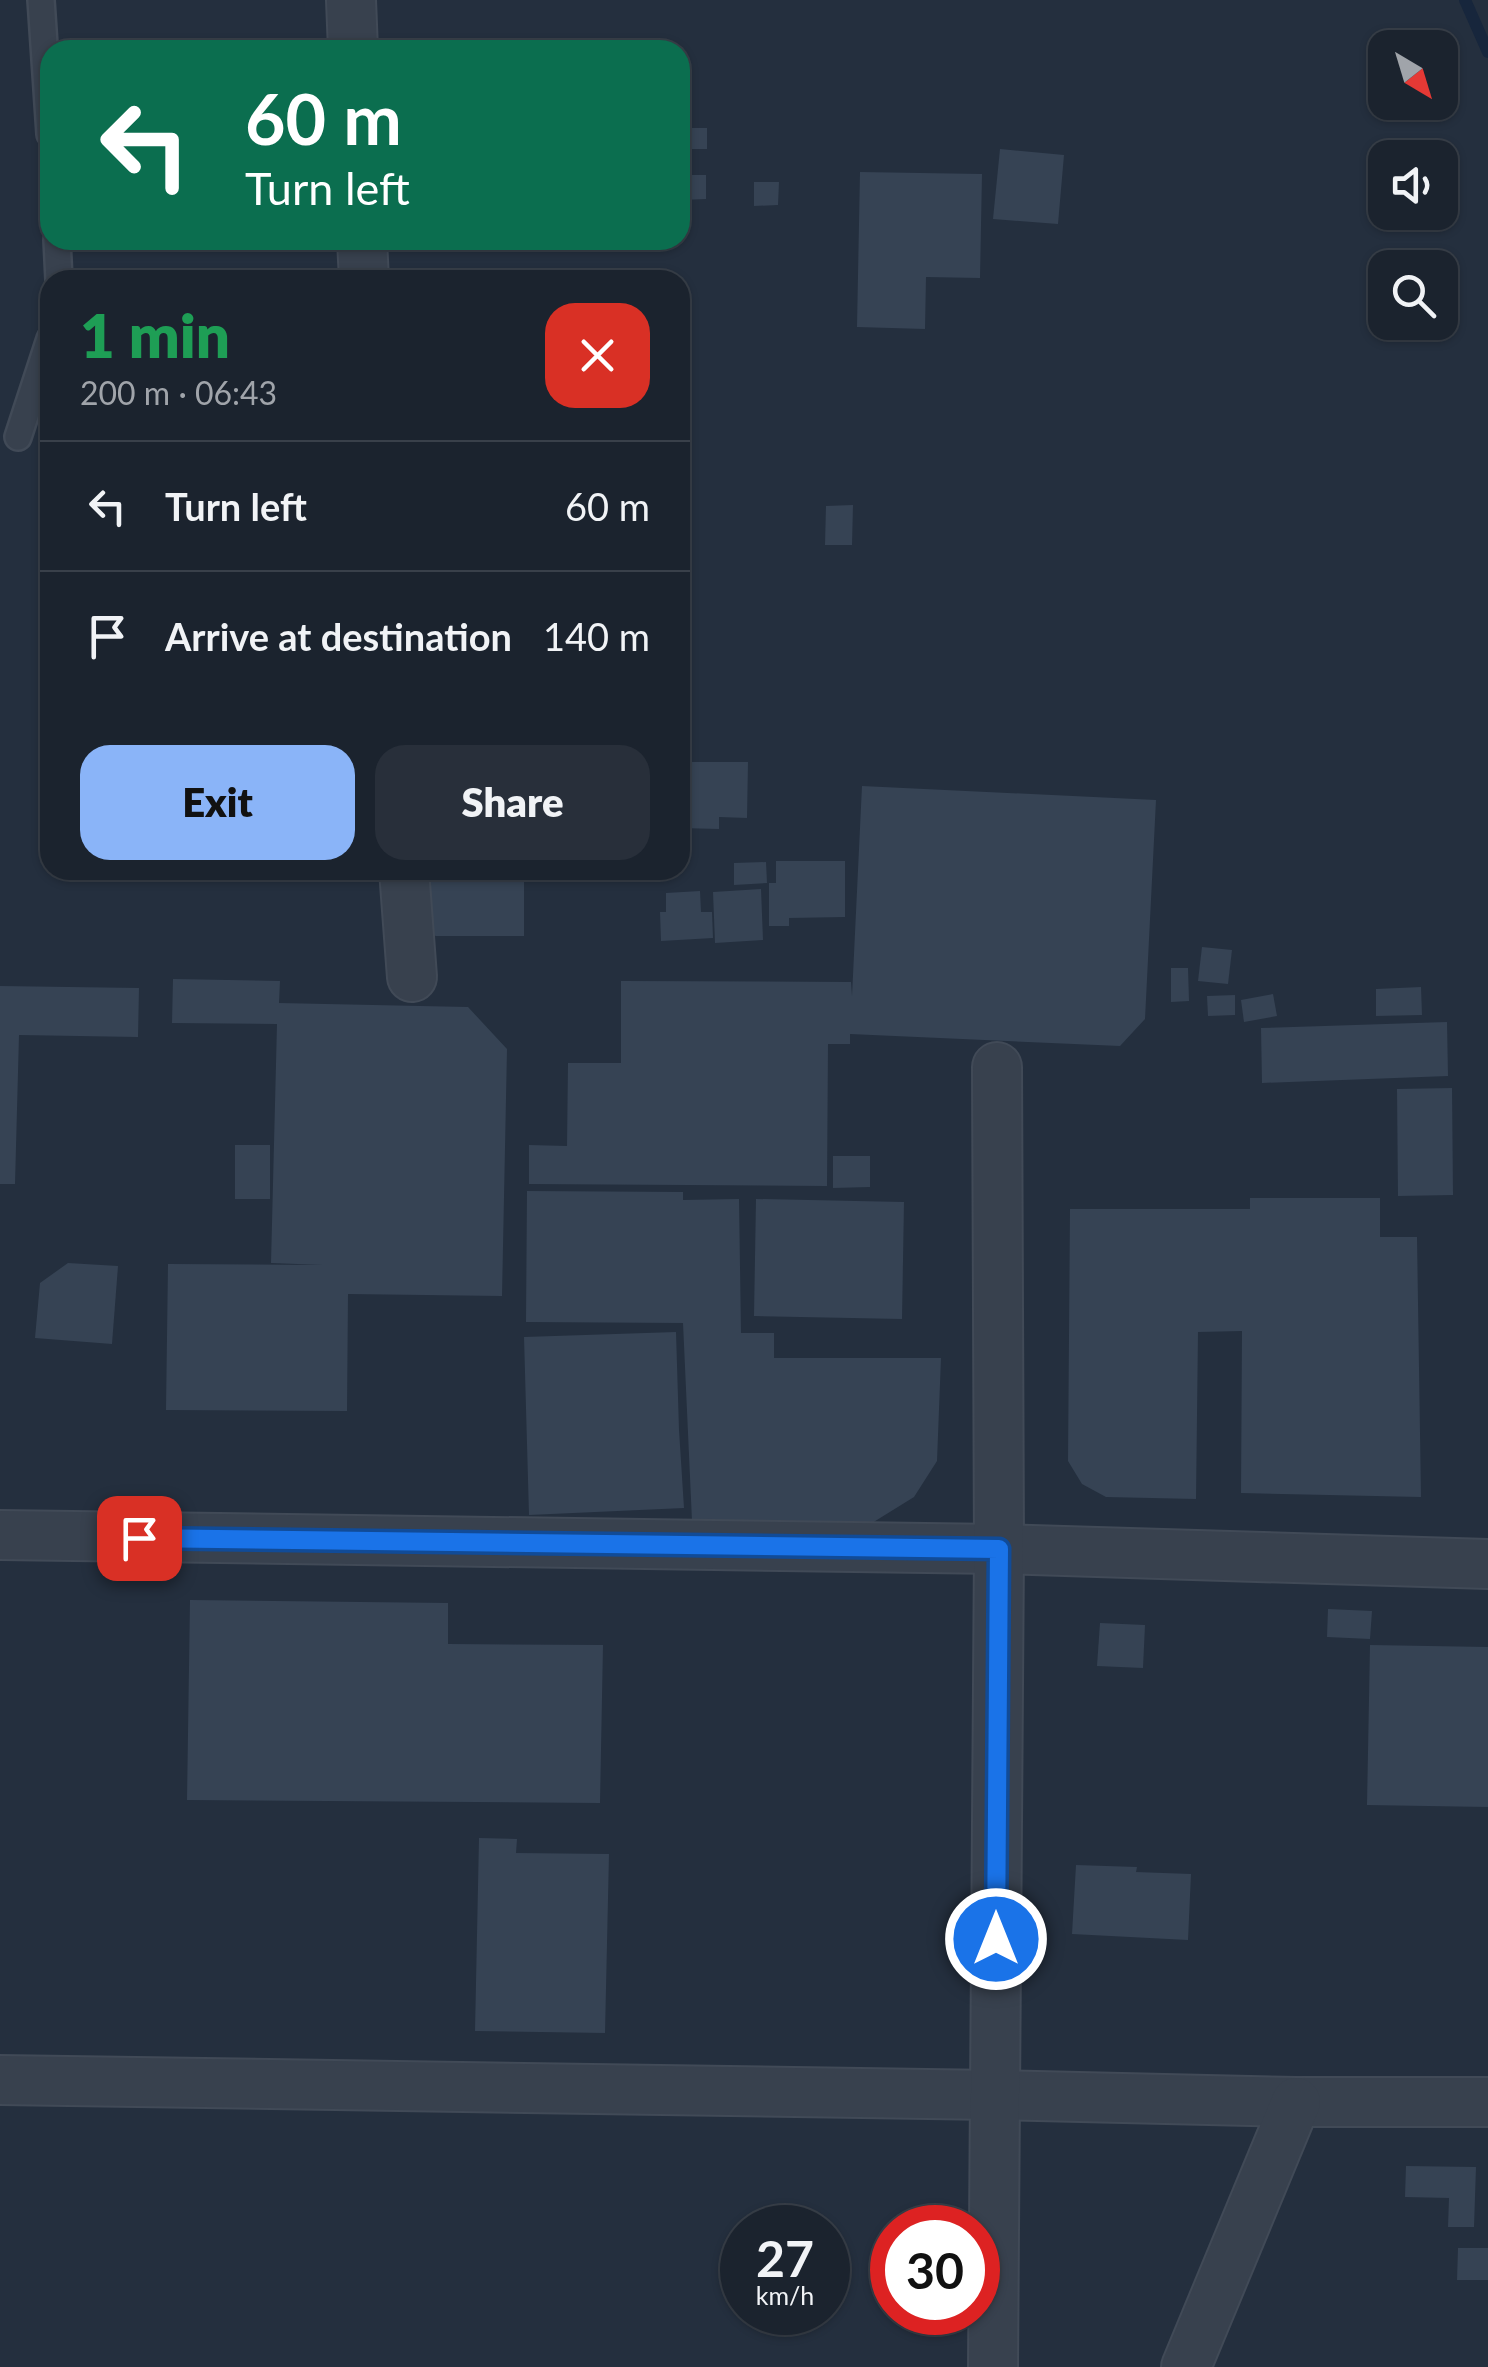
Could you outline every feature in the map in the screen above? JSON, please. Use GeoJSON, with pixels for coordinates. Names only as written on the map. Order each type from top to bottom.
{"type":"FeatureCollection","features":[{"type":"Feature","properties":{"kind":"street"},"geometry":{"type":"LineString","coordinates":[[351,0],[353,40]]}},
{"type":"Feature","properties":{"kind":"street"},"geometry":{"type":"LineString","coordinates":[[405,880],[412,977]]}},
{"type":"Feature","properties":{"kind":"street"},"geometry":{"type":"LineString","coordinates":[[993,2367],[999,1549],[997,1067]]}},
{"type":"Feature","properties":{"kind":"street"},"geometry":{"type":"LineString","coordinates":[[0,1535],[999,1549],[1488,1564]]}},
{"type":"Feature","properties":{"kind":"street"},"geometry":{"type":"LineString","coordinates":[[0,2080],[1488,2102]]}},
{"type":"Feature","properties":{"kind":"street"},"geometry":{"type":"LineString","coordinates":[[1186,2367],[1296,2102]]}},
{"type":"Feature","properties":{"kind":"lane"},"geometry":{"type":"LineString","coordinates":[[42,0],[44,40]]}},
{"type":"Feature","properties":{"kind":"lane"},"geometry":{"type":"LineString","coordinates":[[18,437],[40,370]]}},
{"type":"Feature","properties":{"kind":"building"},"geometry":{"type":"Polygon","coordinates":[[[690,128],[707,128],[707,149],[690,149],[690,128]]]}},
{"type":"Feature","properties":{"kind":"building"},"geometry":{"type":"Polygon","coordinates":[[[1000,149],[1064,155],[1058,224],[993,219],[1000,149]]]}},
{"type":"Feature","properties":{"kind":"building"},"geometry":{"type":"Polygon","coordinates":[[[860,172],[982,174],[980,278],[926,277],[925,329],[857,327],[860,172]]]}},
{"type":"Feature","properties":{"kind":"building"},"geometry":{"type":"Polygon","coordinates":[[[690,175],[706,175],[706,199],[690,200],[690,175]]]}},
{"type":"Feature","properties":{"kind":"building"},"geometry":{"type":"Polygon","coordinates":[[[754,182],[779,182],[778,205],[754,206],[754,182]]]}},
{"type":"Feature","properties":{"kind":"building"},"geometry":{"type":"Polygon","coordinates":[[[853,505],[852,545],[825,545],[826,506],[853,505]]]}},
{"type":"Feature","properties":{"kind":"building"},"geometry":{"type":"Polygon","coordinates":[[[690,762],[748,762],[747,818],[719,817],[719,829],[690,828],[690,762]]]}},
{"type":"Feature","properties":{"kind":"building"},"geometry":{"type":"Polygon","coordinates":[[[862,786],[1156,800],[1145,1019],[1120,1046],[850,1034],[850,1044],[828,1044],[827,1186],[529,1184],[529,1145],[567,1146],[568,1063],[621,1063],[621,981],[851,982],[852,996],[862,786]]]}},
{"type":"Feature","properties":{"kind":"building"},"geometry":{"type":"Polygon","coordinates":[[[776,861],[845,861],[845,917],[789,918],[789,926],[769,926],[769,883],[776,883],[776,861]]]}},
{"type":"Feature","properties":{"kind":"building"},"geometry":{"type":"Polygon","coordinates":[[[766,862],[767,883],[734,885],[734,863],[766,862]]]}},
{"type":"Feature","properties":{"kind":"building"},"geometry":{"type":"Polygon","coordinates":[[[418,880],[524,880],[524,936],[427,933],[418,880]]]}},
{"type":"Feature","properties":{"kind":"building"},"geometry":{"type":"Polygon","coordinates":[[[761,889],[763,940],[715,943],[713,892],[761,889]]]}},
{"type":"Feature","properties":{"kind":"building"},"geometry":{"type":"Polygon","coordinates":[[[700,891],[701,912],[712,912],[713,938],[661,941],[660,912],[666,912],[666,893],[700,891]]]}},
{"type":"Feature","properties":{"kind":"building"},"geometry":{"type":"Polygon","coordinates":[[[1202,947],[1232,950],[1228,984],[1198,981],[1202,947]]]}},
{"type":"Feature","properties":{"kind":"building"},"geometry":{"type":"Polygon","coordinates":[[[1171,968],[1188,968],[1189,1001],[1171,1002],[1171,968]]]}},
{"type":"Feature","properties":{"kind":"building"},"geometry":{"type":"Polygon","coordinates":[[[173,979],[280,981],[279,1003],[468,1007],[507,1049],[502,1296],[348,1294],[347,1411],[166,1410],[168,1264],[323,1265],[271,1263],[277,1024],[172,1023],[173,979]]]}},
{"type":"Feature","properties":{"kind":"building"},"geometry":{"type":"Polygon","coordinates":[[[0,986],[139,988],[138,1037],[19,1035],[15,1184],[0,1184],[0,986]]]}},
{"type":"Feature","properties":{"kind":"building"},"geometry":{"type":"Polygon","coordinates":[[[1421,987],[1422,1015],[1376,1016],[1376,989],[1421,987]]]}},
{"type":"Feature","properties":{"kind":"building"},"geometry":{"type":"Polygon","coordinates":[[[1273,994],[1277,1016],[1244,1022],[1241,1000],[1273,994]]]}},
{"type":"Feature","properties":{"kind":"building"},"geometry":{"type":"Polygon","coordinates":[[[1235,995],[1235,1015],[1208,1016],[1207,996],[1235,995]]]}},
{"type":"Feature","properties":{"kind":"building"},"geometry":{"type":"Polygon","coordinates":[[[1447,1022],[1448,1076],[1262,1083],[1261,1028],[1447,1022]]]}},
{"type":"Feature","properties":{"kind":"building"},"geometry":{"type":"Polygon","coordinates":[[[1452,1088],[1453,1195],[1398,1196],[1397,1089],[1452,1088]]]}},
{"type":"Feature","properties":{"kind":"building"},"geometry":{"type":"Polygon","coordinates":[[[235,1145],[270,1145],[270,1199],[235,1199],[235,1145]]]}},
{"type":"Feature","properties":{"kind":"building"},"geometry":{"type":"Polygon","coordinates":[[[833,1156],[870,1156],[870,1187],[833,1188],[833,1156]]]}},
{"type":"Feature","properties":{"kind":"building"},"geometry":{"type":"Polygon","coordinates":[[[527,1191],[683,1192],[683,1200],[739,1199],[741,1333],[774,1333],[774,1358],[941,1358],[937,1461],[914,1497],[872,1523],[692,1521],[683,1323],[526,1322],[527,1191]]]}},
{"type":"Feature","properties":{"kind":"building"},"geometry":{"type":"Polygon","coordinates":[[[1250,1198],[1380,1198],[1380,1237],[1417,1237],[1421,1497],[1241,1493],[1242,1331],[1198,1332],[1196,1499],[1106,1497],[1082,1484],[1068,1461],[1070,1209],[1250,1209],[1250,1198]]]}},
{"type":"Feature","properties":{"kind":"building"},"geometry":{"type":"Polygon","coordinates":[[[756,1199],[904,1202],[902,1319],[754,1316],[756,1199]]]}},
{"type":"Feature","properties":{"kind":"building"},"geometry":{"type":"Polygon","coordinates":[[[68,1263],[118,1266],[112,1344],[35,1338],[40,1283],[68,1263]]]}},
{"type":"Feature","properties":{"kind":"building"},"geometry":{"type":"Polygon","coordinates":[[[676,1332],[684,1508],[529,1515],[524,1337],[676,1332]]]}},
{"type":"Feature","properties":{"kind":"building"},"geometry":{"type":"Polygon","coordinates":[[[190,1600],[448,1603],[448,1644],[603,1645],[600,1803],[187,1800],[190,1600]]]}},
{"type":"Feature","properties":{"kind":"building"},"geometry":{"type":"Polygon","coordinates":[[[1328,1609],[1372,1611],[1370,1639],[1327,1637],[1328,1609]]]}},
{"type":"Feature","properties":{"kind":"building"},"geometry":{"type":"Polygon","coordinates":[[[1100,1623],[1145,1625],[1143,1668],[1097,1666],[1100,1623]]]}},
{"type":"Feature","properties":{"kind":"building"},"geometry":{"type":"Polygon","coordinates":[[[1370,1645],[1488,1647],[1488,1807],[1367,1805],[1370,1645]]]}},
{"type":"Feature","properties":{"kind":"building"},"geometry":{"type":"Polygon","coordinates":[[[479,1838],[517,1839],[516,1853],[609,1854],[605,2033],[475,2031],[479,1838]]]}},
{"type":"Feature","properties":{"kind":"building"},"geometry":{"type":"Polygon","coordinates":[[[1076,1865],[1191,1874],[1188,1940],[1072,1934],[1076,1865]]]}},
{"type":"Feature","properties":{"kind":"building"},"geometry":{"type":"Polygon","coordinates":[[[1406,2166],[1476,2167],[1474,2227],[1448,2227],[1449,2198],[1405,2197],[1406,2166]]]}},
{"type":"Feature","properties":{"kind":"building"},"geometry":{"type":"Polygon","coordinates":[[[1458,2248],[1488,2248],[1488,2280],[1457,2280],[1458,2248]]]}},
{"type":"Feature","properties":{"kind":"waterway"},"geometry":{"type":"LineString","coordinates":[[1465,0],[1488,52]]}},
{"type":"Feature","properties":{"kind":"route"},"geometry":{"type":"LineString","coordinates":[[139,1538],[999,1549],[996,1939]]}}]}
